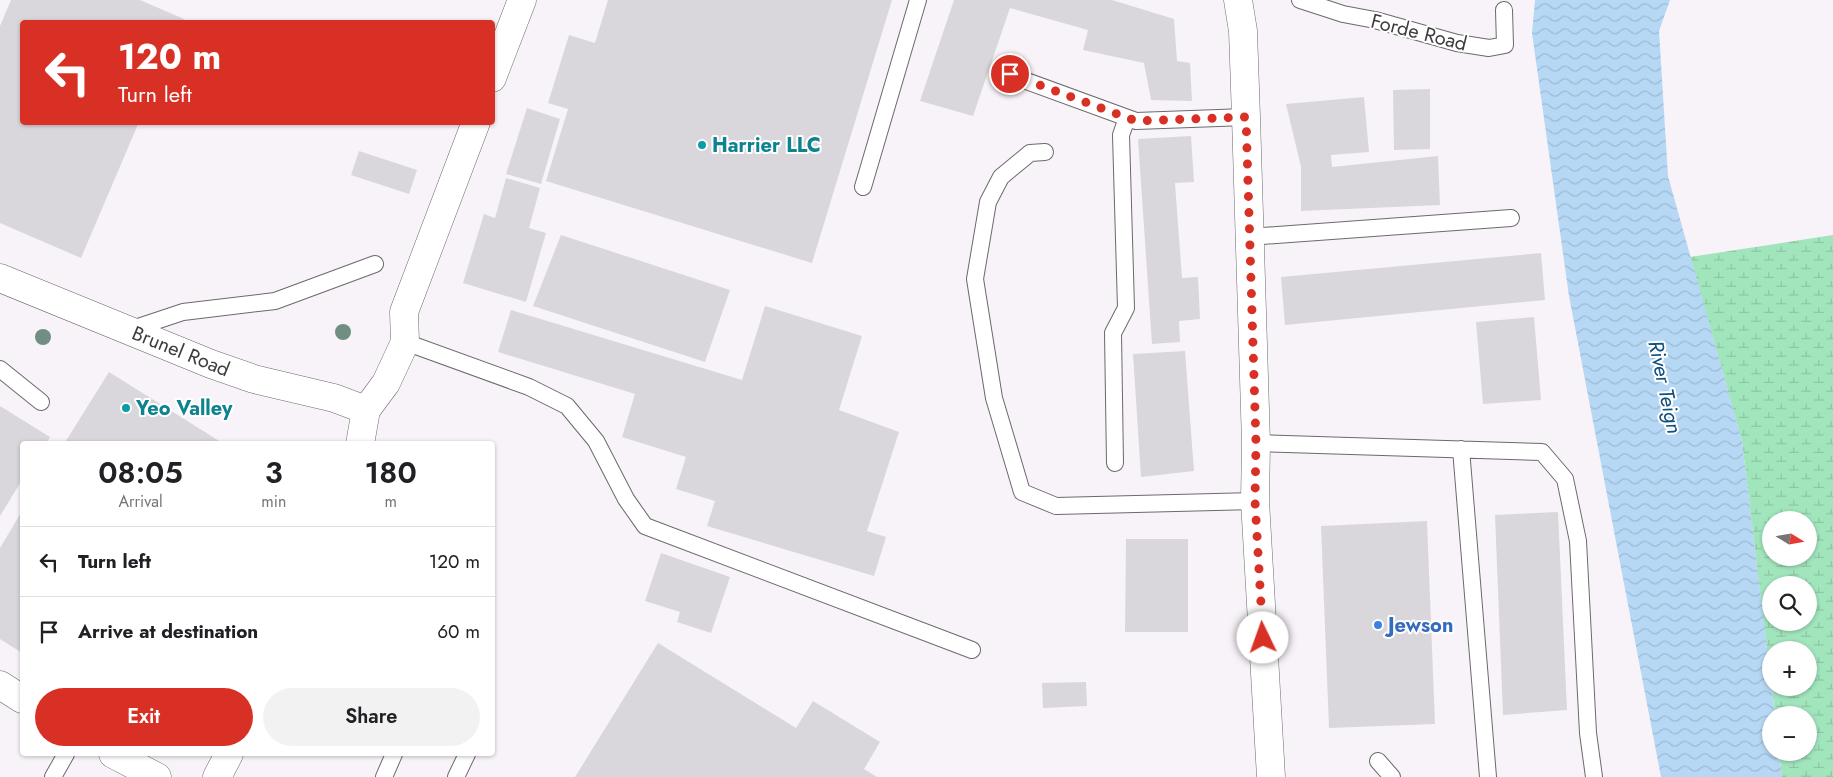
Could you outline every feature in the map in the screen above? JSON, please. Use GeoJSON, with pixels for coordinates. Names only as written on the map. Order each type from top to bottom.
{"type":"FeatureCollection","features":[{"type":"Feature","properties":{"kind":"street"},"geometry":{"type":"LineString","coordinates":[[495,70],[522,0]]}},
{"type":"Feature","properties":{"kind":"street"},"geometry":{"type":"LineString","coordinates":[[1238,0],[1243,31],[1246,117],[1256,443],[1255,501],[1271,777]]}},
{"type":"Feature","properties":{"kind":"street"},"geometry":{"type":"LineString","coordinates":[[361,441],[366,410],[386,382],[405,342],[404,312],[475,125]]}},
{"type":"Feature","properties":{"kind":"street","name":"Brunel Road"},"geometry":{"type":"LineString","coordinates":[[0,278],[211,364],[254,379],[334,398],[366,410]]}},
{"type":"Feature","properties":{"kind":"street"},"geometry":{"type":"LineString","coordinates":[[0,684],[20,698]]}},
{"type":"Feature","properties":{"kind":"street"},"geometry":{"type":"LineString","coordinates":[[117,756],[156,777]]}},
{"type":"Feature","properties":{"kind":"street"},"geometry":{"type":"LineString","coordinates":[[218,777],[228,756]]}},
{"type":"Feature","properties":{"kind":"lane"},"geometry":{"type":"LineString","coordinates":[[863,187],[918,0]]}},
{"type":"Feature","properties":{"kind":"lane","name":"Forde Road"},"geometry":{"type":"LineString","coordinates":[[1300,0],[1343,14],[1375,20],[1458,43],[1489,48],[1505,45],[1504,10]]}},
{"type":"Feature","properties":{"kind":"lane"},"geometry":{"type":"LineString","coordinates":[[1010,74],[1136,121],[1246,117]]}},
{"type":"Feature","properties":{"kind":"lane"},"geometry":{"type":"LineString","coordinates":[[1116,463],[1113,332],[1126,308],[1121,134],[1127,118]]}},
{"type":"Feature","properties":{"kind":"lane"},"geometry":{"type":"LineString","coordinates":[[1045,152],[1030,153],[1001,177],[988,202],[975,279],[994,398],[1022,492],[1056,506],[1255,501]]}},
{"type":"Feature","properties":{"kind":"lane"},"geometry":{"type":"LineString","coordinates":[[1249,237],[1511,218]]}},
{"type":"Feature","properties":{"kind":"lane"},"geometry":{"type":"LineString","coordinates":[[129,330],[183,312],[275,301],[375,264]]}},
{"type":"Feature","properties":{"kind":"lane"},"geometry":{"type":"LineString","coordinates":[[405,342],[529,387],[567,406],[596,441],[626,499],[645,526],[972,650]]}},
{"type":"Feature","properties":{"kind":"lane"},"geometry":{"type":"LineString","coordinates":[[0,369],[41,402]]}},
{"type":"Feature","properties":{"kind":"lane"},"geometry":{"type":"LineString","coordinates":[[1256,443],[1542,452],[1565,480],[1578,541],[1588,733],[1594,777]]}},
{"type":"Feature","properties":{"kind":"lane"},"geometry":{"type":"LineString","coordinates":[[1461,449],[1488,777]]}},
{"type":"Feature","properties":{"kind":"lane"},"geometry":{"type":"LineString","coordinates":[[53,777],[65,756]]}},
{"type":"Feature","properties":{"kind":"lane"},"geometry":{"type":"LineString","coordinates":[[384,777],[393,756]]}},
{"type":"Feature","properties":{"kind":"lane"},"geometry":{"type":"LineString","coordinates":[[456,777],[466,756]]}},
{"type":"Feature","properties":{"kind":"lane"},"geometry":{"type":"LineString","coordinates":[[1378,761],[1392,777]]}},
{"type":"Feature","properties":{"kind":"green space"},"geometry":{"type":"Polygon","coordinates":[[[1833,235],[1833,777],[1782,777],[1780,761],[1817,761],[1817,706],[1774,706],[1773,696],[1817,696],[1817,641],[1766,641],[1765,631],[1817,631],[1817,576],[1762,576],[1762,609],[1742,441],[1690,257],[1833,235]]]}},
{"type":"Feature","properties":{"kind":"water","name":"River Teign"},"geometry":{"type":"Polygon","coordinates":[[[1535,0],[1670,0],[1659,31],[1668,176],[1742,441],[1762,607],[1762,631],[1765,631],[1766,641],[1762,641],[1762,696],[1773,696],[1774,706],[1762,706],[1762,761],[1780,761],[1782,777],[1661,777],[1569,296],[1532,33],[1535,0]]]}},
{"type":"Feature","properties":{"kind":"building"},"geometry":{"type":"Polygon","coordinates":[[[11,0],[140,0],[184,19],[20,20],[20,125],[138,125],[81,258],[0,223],[0,26],[11,0]]]}},
{"type":"Feature","properties":{"kind":"building","name":"Harrier LLC"},"geometry":{"type":"Polygon","coordinates":[[[608,0],[892,0],[812,263],[546,181],[568,109],[548,103],[569,35],[595,43],[608,0]]]}},
{"type":"Feature","properties":{"kind":"building"},"geometry":{"type":"Polygon","coordinates":[[[954,0],[1112,0],[1174,19],[1177,61],[1190,63],[1192,101],[1151,100],[1144,63],[1083,50],[1088,30],[1010,8],[973,116],[920,101],[954,0]]]}},
{"type":"Feature","properties":{"kind":"building"},"geometry":{"type":"Polygon","coordinates":[[[1430,89],[1430,149],[1394,150],[1393,90],[1430,89]]]}},
{"type":"Feature","properties":{"kind":"building"},"geometry":{"type":"Polygon","coordinates":[[[1364,97],[1369,152],[1331,155],[1332,167],[1438,156],[1440,205],[1301,211],[1301,167],[1286,104],[1364,97]]]}},
{"type":"Feature","properties":{"kind":"building"},"geometry":{"type":"Polygon","coordinates":[[[527,108],[560,119],[541,184],[506,174],[527,108]]]}},
{"type":"Feature","properties":{"kind":"building"},"geometry":{"type":"Polygon","coordinates":[[[1191,136],[1194,182],[1175,183],[1182,278],[1198,277],[1200,319],[1179,321],[1180,342],[1152,344],[1138,139],[1191,136]]]}},
{"type":"Feature","properties":{"kind":"building"},"geometry":{"type":"Polygon","coordinates":[[[359,151],[417,170],[409,194],[351,175],[359,151]]]}},
{"type":"Feature","properties":{"kind":"building"},"geometry":{"type":"Polygon","coordinates":[[[506,178],[540,188],[529,228],[546,233],[526,302],[463,283],[484,214],[495,218],[506,178]]]}},
{"type":"Feature","properties":{"kind":"building"},"geometry":{"type":"Polygon","coordinates":[[[561,235],[730,290],[705,362],[533,306],[561,235]]]}},
{"type":"Feature","properties":{"kind":"building"},"geometry":{"type":"Polygon","coordinates":[[[1541,253],[1545,300],[1285,325],[1281,277],[1541,253]]]}},
{"type":"Feature","properties":{"kind":"building"},"geometry":{"type":"Polygon","coordinates":[[[765,306],[862,336],[839,410],[899,432],[867,531],[886,537],[874,576],[707,526],[715,501],[676,489],[686,457],[622,437],[635,394],[498,352],[511,310],[742,380],[765,306]]]}},
{"type":"Feature","properties":{"kind":"building"},"geometry":{"type":"Polygon","coordinates":[[[1534,317],[1541,400],[1483,404],[1476,322],[1534,317]]]}},
{"type":"Feature","properties":{"kind":"building"},"geometry":{"type":"Polygon","coordinates":[[[1185,351],[1194,471],[1141,477],[1133,354],[1185,351]]]}},
{"type":"Feature","properties":{"kind":"building","name":"Yeo Valley"},"geometry":{"type":"Polygon","coordinates":[[[109,372],[219,441],[66,441],[109,372]]]}},
{"type":"Feature","properties":{"kind":"building"},"geometry":{"type":"Polygon","coordinates":[[[0,406],[50,437],[48,441],[20,441],[20,483],[0,516],[0,406]]]}},
{"type":"Feature","properties":{"kind":"building"},"geometry":{"type":"Polygon","coordinates":[[[1558,512],[1567,710],[1503,715],[1495,515],[1558,512]]]}},
{"type":"Feature","properties":{"kind":"building"},"geometry":{"type":"Polygon","coordinates":[[[20,514],[20,652],[0,639],[0,548],[20,514]]]}},
{"type":"Feature","properties":{"kind":"building","name":"Jewson"},"geometry":{"type":"Polygon","coordinates":[[[1427,521],[1435,724],[1329,728],[1321,526],[1427,521]]]}},
{"type":"Feature","properties":{"kind":"building"},"geometry":{"type":"Polygon","coordinates":[[[1126,539],[1188,539],[1188,632],[1125,632],[1126,539]]]}},
{"type":"Feature","properties":{"kind":"building"},"geometry":{"type":"Polygon","coordinates":[[[661,553],[730,577],[711,633],[677,622],[680,612],[645,601],[661,553]]]}},
{"type":"Feature","properties":{"kind":"building"},"geometry":{"type":"Polygon","coordinates":[[[658,643],[796,728],[813,701],[880,742],[864,769],[877,777],[575,777],[658,643]]]}},
{"type":"Feature","properties":{"kind":"building"},"geometry":{"type":"Polygon","coordinates":[[[1086,682],[1087,706],[1043,708],[1042,683],[1086,682]]]}},
{"type":"Feature","properties":{"kind":"place","name":"Harrier LLC"},"geometry":{"type":"Point","coordinates":[702,145]}},
{"type":"Feature","properties":{"kind":"place","name":"Yeo Valley"},"geometry":{"type":"Point","coordinates":[126,408]}},
{"type":"Feature","properties":{"kind":"place","name":"Jewson"},"geometry":{"type":"Point","coordinates":[1378,625]}},
{"type":"Feature","properties":{"kind":"route"},"geometry":{"type":"LineString","coordinates":[[1010,74],[1136,121],[1246,117],[1256,443],[1255,501],[1263,638]]}}]}
